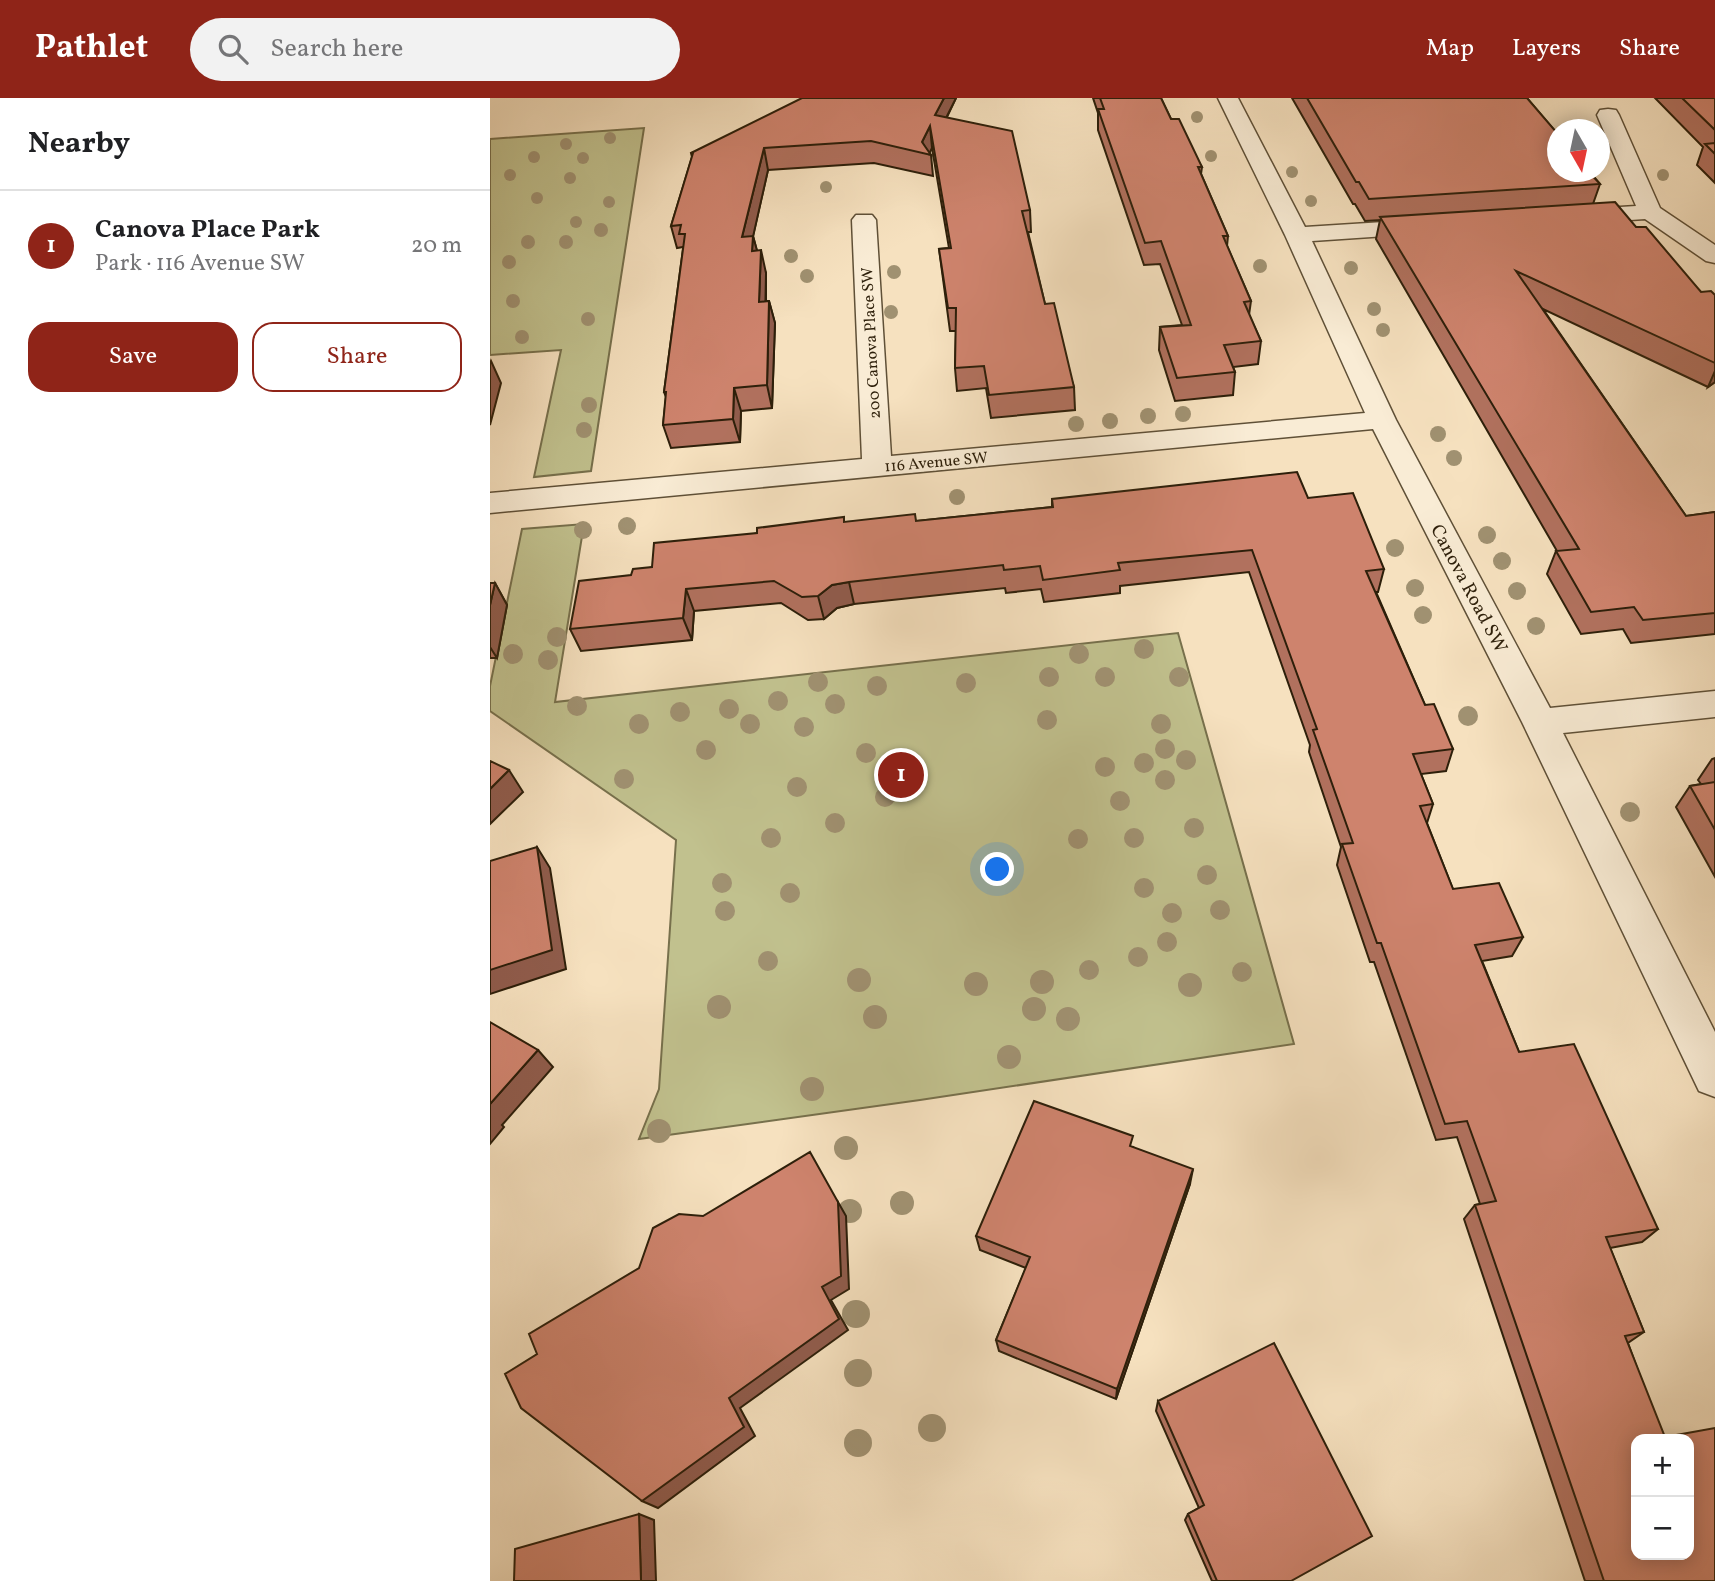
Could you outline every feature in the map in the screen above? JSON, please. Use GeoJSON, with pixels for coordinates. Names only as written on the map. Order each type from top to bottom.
{"type":"FeatureCollection","features":[{"type":"Feature","properties":{"kind":"street","name":"Canova Road SW"},"geometry":{"type":"LineString","coordinates":[[1228,98],[1297,234],[1382,420],[1540,722],[1715,1077]]}},
{"type":"Feature","properties":{"kind":"street"},"geometry":{"type":"LineString","coordinates":[[1608,115],[1650,212],[1715,256]]}},
{"type":"Feature","properties":{"kind":"street"},"geometry":{"type":"LineString","coordinates":[[1555,218],[1650,212]]}},
{"type":"Feature","properties":{"kind":"street","name":"200 Canova Place SW"},"geometry":{"type":"LineString","coordinates":[[864,220],[877,466]]}},
{"type":"Feature","properties":{"kind":"street"},"geometry":{"type":"LineString","coordinates":[[1297,234],[1460,224]]}},
{"type":"Feature","properties":{"kind":"street","name":"116 Avenue SW"},"geometry":{"type":"LineString","coordinates":[[490,503],[1382,420]]}},
{"type":"Feature","properties":{"kind":"street"},"geometry":{"type":"LineString","coordinates":[[1540,722],[1715,704]]}},
{"type":"Feature","properties":{"kind":"green space"},"geometry":{"type":"Polygon","coordinates":[[[644,128],[591,471],[534,477],[561,350],[490,355],[490,139],[644,128]]]}},
{"type":"Feature","properties":{"kind":"green space"},"geometry":{"type":"Polygon","coordinates":[[[584,524],[555,702],[1178,633],[1294,1044],[639,1139],[659,1089],[676,840],[490,711],[490,686],[522,529],[584,524]]]}},
{"type":"Feature","properties":{"kind":"building"},"geometry":{"type":"Polygon","coordinates":[[[802,98],[944,98],[935,115],[1012,131],[1030,210],[1022,211],[1045,304],[1054,303],[1074,387],[989,395],[984,366],[955,368],[956,308],[948,308],[939,249],[951,248],[930,126],[922,142],[931,155],[871,141],[764,148],[742,237],[753,236],[752,251],[761,250],[759,302],[769,301],[767,385],[734,388],[733,419],[663,425],[664,392],[685,234],[679,234],[681,225],[671,226],[691,153],[802,98]]]}},
{"type":"Feature","properties":{"kind":"building"},"geometry":{"type":"Polygon","coordinates":[[[1100,98],[1161,98],[1171,119],[1179,119],[1202,167],[1198,167],[1228,236],[1223,236],[1251,301],[1244,302],[1261,341],[1224,345],[1235,372],[1177,378],[1160,327],[1191,325],[1161,241],[1145,243],[1098,109],[1104,109],[1100,98]]]}},
{"type":"Feature","properties":{"kind":"building"},"geometry":{"type":"Polygon","coordinates":[[[1307,98],[1527,98],[1547,121],[1547,182],[1600,184],[1369,199],[1359,182],[1356,182],[1307,98]]]}},
{"type":"Feature","properties":{"kind":"building"},"geometry":{"type":"Polygon","coordinates":[[[1682,98],[1715,98],[1715,130],[1682,98]]]}},
{"type":"Feature","properties":{"kind":"building"},"geometry":{"type":"Polygon","coordinates":[[[1715,143],[1715,154],[1705,144],[1715,143]]]}},
{"type":"Feature","properties":{"kind":"building"},"geometry":{"type":"Polygon","coordinates":[[[1615,202],[1636,227],[1646,227],[1701,292],[1711,291],[1715,295],[1715,363],[1516,271],[1686,516],[1715,512],[1715,613],[1643,620],[1634,607],[1591,612],[1556,551],[1579,549],[1380,217],[1615,202]]]}},
{"type":"Feature","properties":{"kind":"building"},"geometry":{"type":"Polygon","coordinates":[[[1297,472],[1308,498],[1353,493],[1384,569],[1366,571],[1425,705],[1434,704],[1453,749],[1413,754],[1433,804],[1420,806],[1453,889],[1499,883],[1523,937],[1475,945],[1519,1052],[1574,1044],[1658,1229],[1606,1237],[1644,1332],[1625,1336],[1664,1434],[1631,1434],[1631,1560],[1694,1560],[1694,1434],[1682,1434],[1715,1428],[1715,1581],[1604,1581],[1475,1205],[1496,1201],[1467,1121],[1445,1124],[1381,943],[1377,943],[1342,844],[1353,843],[1313,730],[1317,729],[1252,550],[1118,563],[1120,570],[1043,580],[1040,566],[1004,570],[1003,565],[849,582],[832,585],[818,596],[802,597],[774,581],[686,589],[683,618],[570,629],[579,581],[631,575],[633,569],[652,567],[654,543],[757,533],[757,528],[844,517],[844,522],[915,514],[916,521],[1053,507],[1052,499],[1297,472]]]}},
{"type":"Feature","properties":{"kind":"building"},"geometry":{"type":"Polygon","coordinates":[[[490,583],[495,583],[490,605],[490,583]]]}},
{"type":"Feature","properties":{"kind":"building"},"geometry":{"type":"Polygon","coordinates":[[[490,761],[509,770],[490,789],[490,761]]]}},
{"type":"Feature","properties":{"kind":"building"},"geometry":{"type":"Polygon","coordinates":[[[1715,782],[1715,830],[1690,786],[1715,782]]]}},
{"type":"Feature","properties":{"kind":"building"},"geometry":{"type":"Polygon","coordinates":[[[537,847],[552,950],[490,970],[490,861],[537,847]]]}},
{"type":"Feature","properties":{"kind":"building"},"geometry":{"type":"Polygon","coordinates":[[[490,1022],[538,1050],[490,1104],[490,1022]]]}},
{"type":"Feature","properties":{"kind":"building"},"geometry":{"type":"Polygon","coordinates":[[[1034,1101],[1133,1136],[1130,1146],[1193,1169],[1117,1389],[996,1340],[1030,1257],[976,1236],[1034,1101]]]}},
{"type":"Feature","properties":{"kind":"building"},"geometry":{"type":"Polygon","coordinates":[[[810,1152],[838,1202],[841,1276],[822,1287],[839,1319],[729,1398],[744,1427],[642,1501],[521,1408],[505,1374],[537,1354],[529,1334],[639,1268],[653,1228],[679,1214],[703,1216],[810,1152]]]}},
{"type":"Feature","properties":{"kind":"building"},"geometry":{"type":"Polygon","coordinates":[[[1274,1343],[1372,1536],[1291,1581],[1217,1581],[1188,1514],[1204,1505],[1158,1401],[1274,1343]]]}},
{"type":"Feature","properties":{"kind":"building"},"geometry":{"type":"Polygon","coordinates":[[[639,1514],[641,1581],[514,1581],[515,1549],[639,1514]]]}},
{"type":"Feature","properties":{"kind":"place","name":"Canova Place Park"},"geometry":{"type":"Point","coordinates":[901,775]}}]}
